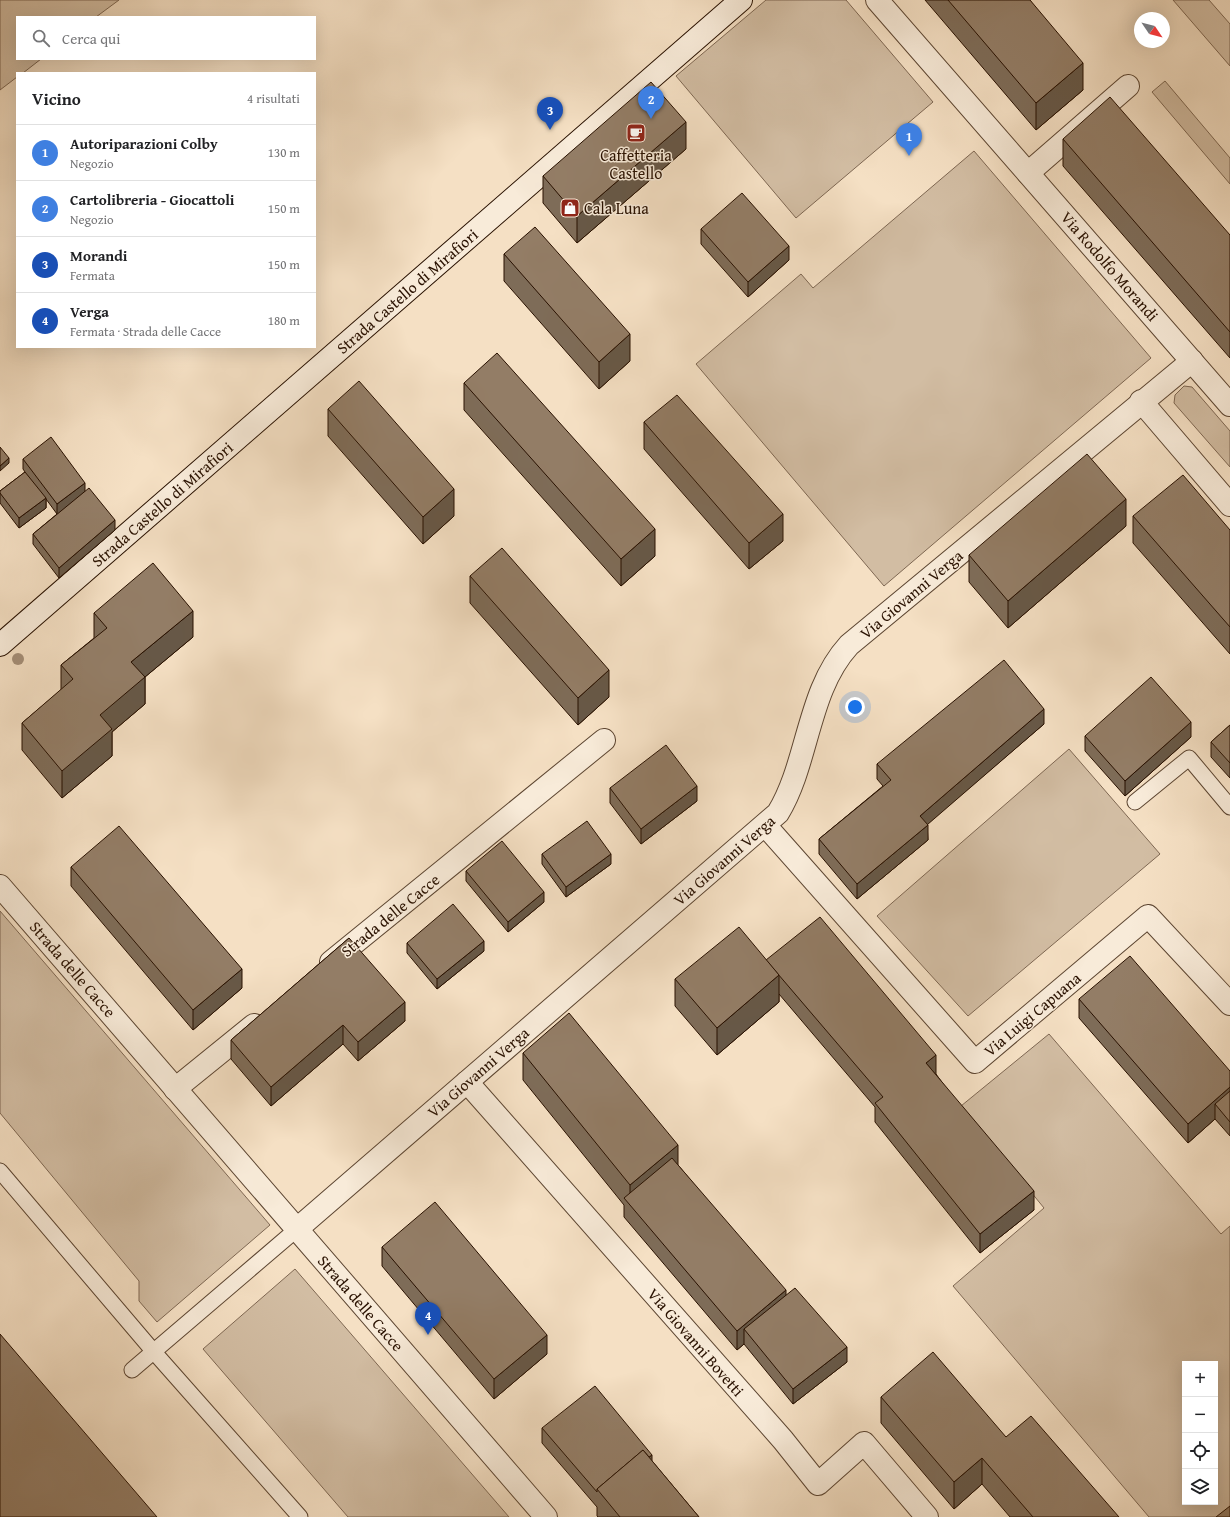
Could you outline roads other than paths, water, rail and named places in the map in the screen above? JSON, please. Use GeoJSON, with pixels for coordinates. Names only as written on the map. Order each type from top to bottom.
{"type":"FeatureCollection","features":[{"type":"Feature","properties":{"kind":"street","name":"Strada Castello di Mirafiori"},"geometry":{"type":"LineString","coordinates":[[0,645],[742,0]]}},
{"type":"Feature","properties":{"kind":"street","name":"Via Rodolfo Morandi"},"geometry":{"type":"LineString","coordinates":[[877,0],[1230,405]]}},
{"type":"Feature","properties":{"kind":"street"},"geometry":{"type":"LineString","coordinates":[[1028,172],[1128,86]]}},
{"type":"Feature","properties":{"kind":"street"},"geometry":{"type":"LineString","coordinates":[[1192,361],[1141,402],[1230,505]]}},
{"type":"Feature","properties":{"kind":"street","name":"Via Giovanni Verga"},"geometry":{"type":"LineString","coordinates":[[296,1229],[778,813],[786,799],[829,672],[837,658],[849,645],[1141,402]]}},
{"type":"Feature","properties":{"kind":"street","name":"Strada delle Cacce"},"geometry":{"type":"LineString","coordinates":[[316,974],[604,740]]}},
{"type":"Feature","properties":{"kind":"street","name":"Via Luigi Capuana"},"geometry":{"type":"LineString","coordinates":[[765,825],[975,1062],[1148,916],[1230,1004]]}},
{"type":"Feature","properties":{"kind":"street","name":"Strada delle Cacce"},"geometry":{"type":"LineString","coordinates":[[0,886],[546,1517]]}},
{"type":"Feature","properties":{"kind":"street"},"geometry":{"type":"LineString","coordinates":[[176,1089],[267,1014]]}},
{"type":"Feature","properties":{"kind":"street","name":"Via Giovanni Bovetti"},"geometry":{"type":"LineString","coordinates":[[467,1082],[778,1434],[818,1484],[864,1443],[927,1517]]}},
{"type":"Feature","properties":{"kind":"lane"},"geometry":{"type":"LineString","coordinates":[[1135,802],[1189,758],[1230,806]]}},
{"type":"Feature","properties":{"kind":"lane"},"geometry":{"type":"LineString","coordinates":[[0,1171],[154,1352],[300,1517]]}},
{"type":"Feature","properties":{"kind":"lane"},"geometry":{"type":"LineString","coordinates":[[132,1370],[296,1229]]}},
{"type":"Feature","properties":{"kind":"place","name":"Cartolibreria - Giocattoli"},"geometry":{"type":"Point","coordinates":[651,119]}},
{"type":"Feature","properties":{"kind":"place","name":"Morandi"},"geometry":{"type":"Point","coordinates":[550,130]}},
{"type":"Feature","properties":{"kind":"place","name":"Caffetteria Castello"},"geometry":{"type":"Point","coordinates":[636,133]}},
{"type":"Feature","properties":{"kind":"place","name":"Autoriparazioni Colby"},"geometry":{"type":"Point","coordinates":[909,156]}},
{"type":"Feature","properties":{"kind":"place","name":"Cala Luna"},"geometry":{"type":"Point","coordinates":[570,208]}},
{"type":"Feature","properties":{"kind":"place","name":"Verga"},"geometry":{"type":"Point","coordinates":[428,1335]}}]}
